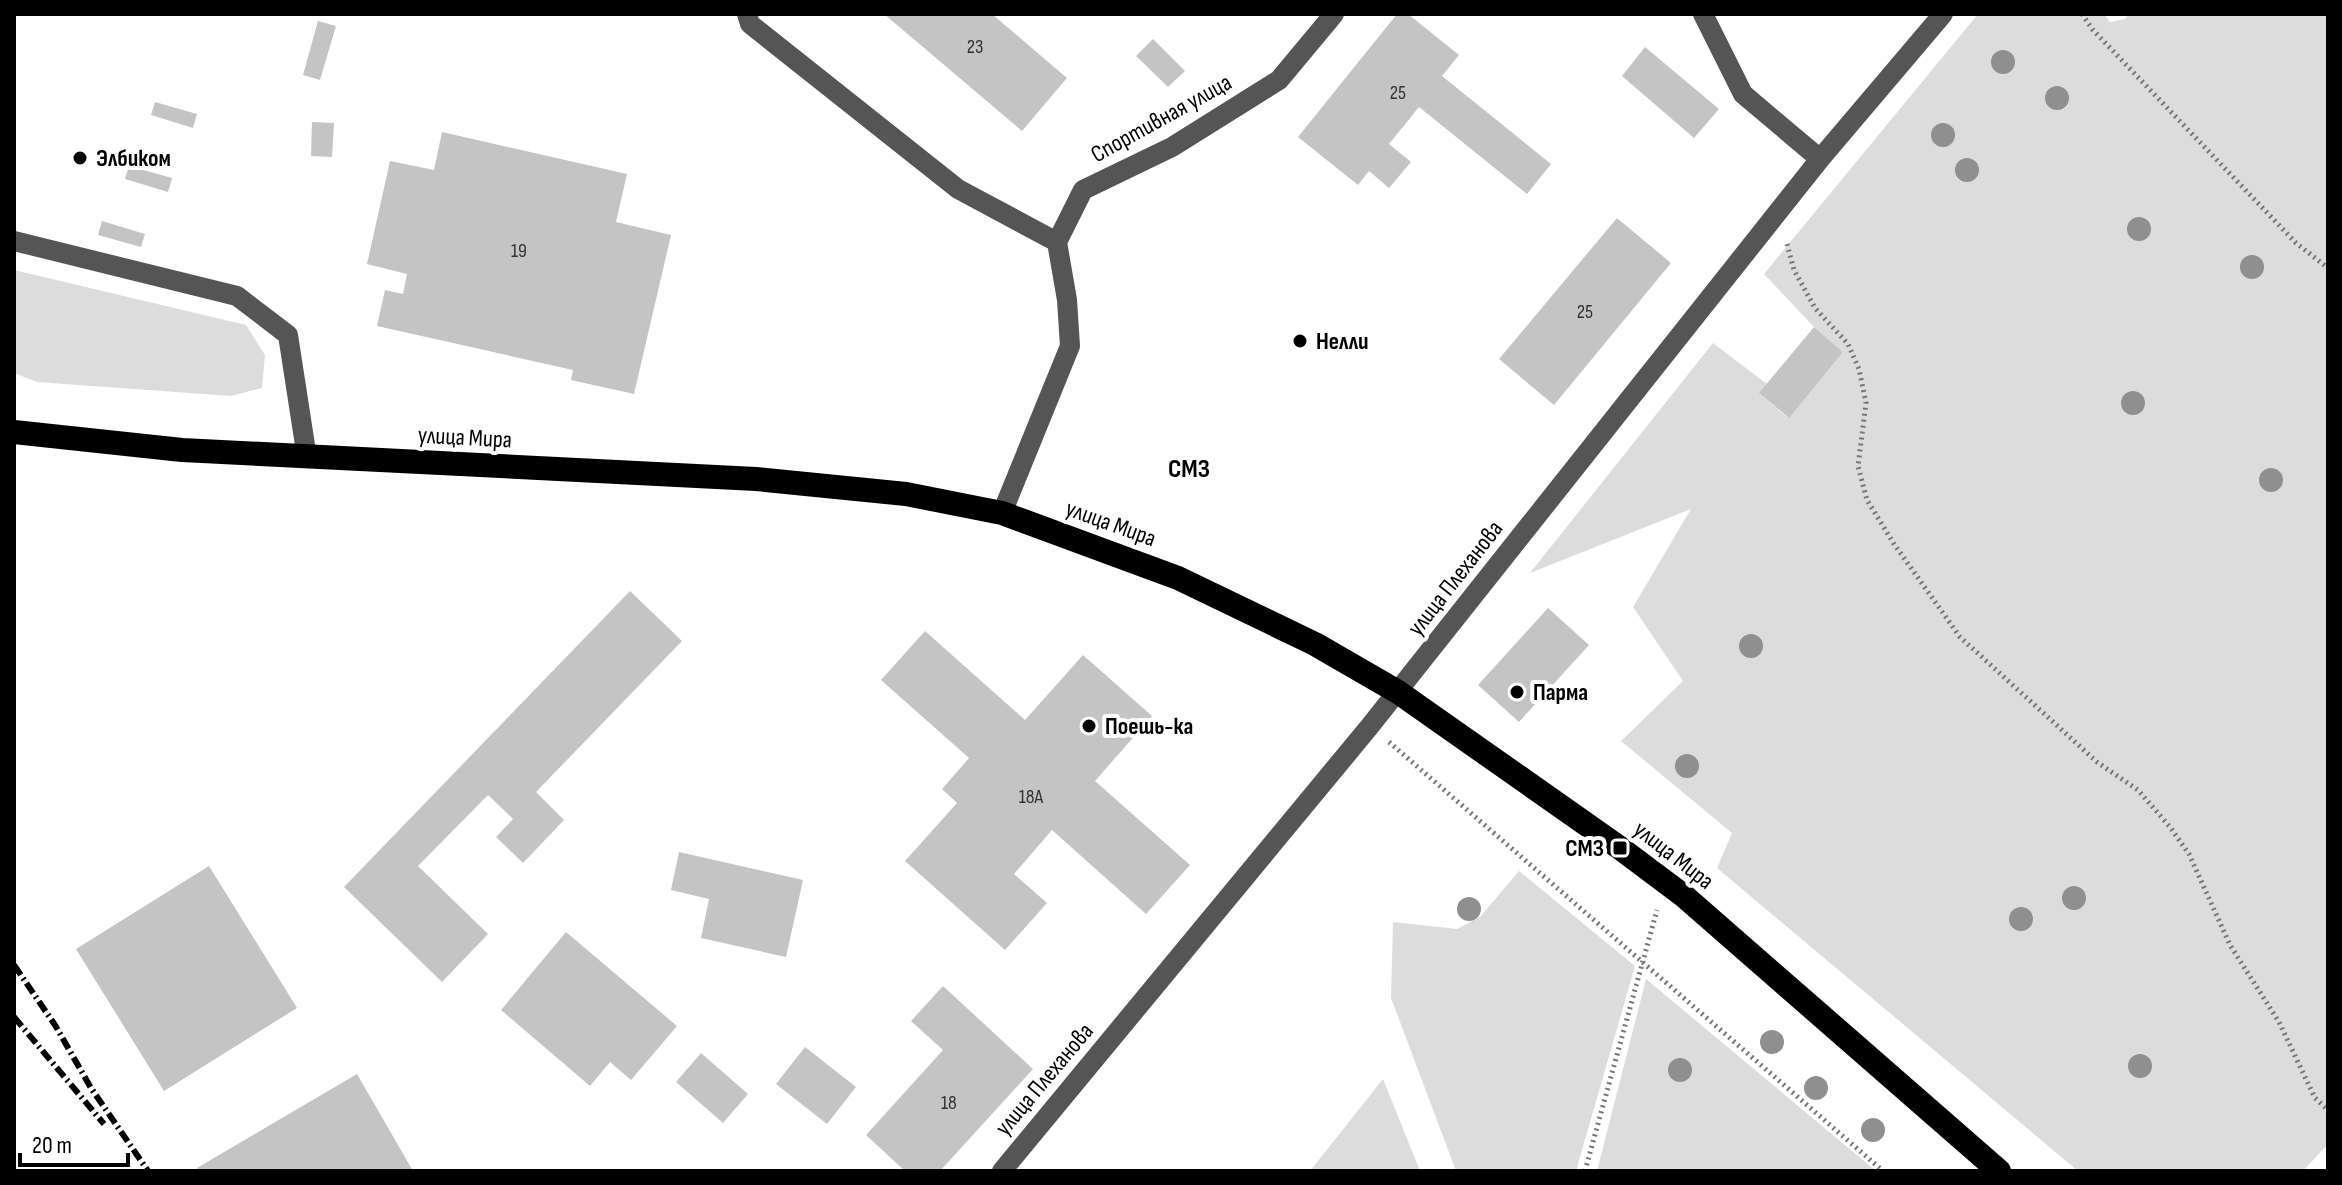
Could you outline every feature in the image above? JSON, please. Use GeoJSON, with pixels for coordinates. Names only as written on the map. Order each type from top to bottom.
{"type":"FeatureCollection","features":[{"type":"Feature","properties":{"kind":"highway","name":"улица Мира"},"geometry":{"type":"LineString","coordinates":[[14,432],[182,450],[756,479],[906,494],[1002,513],[1178,578],[1315,644],[1398,692],[1665,882],[1999,1171]]}},
{"type":"Feature","properties":{"kind":"street"},"geometry":{"type":"LineString","coordinates":[[747,14],[750,24],[958,189],[1057,242],[1067,300],[1070,346],[1002,513]]}},
{"type":"Feature","properties":{"kind":"street","name":"Спортивная улица"},"geometry":{"type":"LineString","coordinates":[[1057,242],[1083,190],[1172,147],[1279,80],[1334,14]]}},
{"type":"Feature","properties":{"kind":"street"},"geometry":{"type":"LineString","coordinates":[[1703,14],[1743,94],[1820,159]]}},
{"type":"Feature","properties":{"kind":"street","name":"улица Плеханова"},"geometry":{"type":"LineString","coordinates":[[1002,1171],[1398,692],[1820,159],[1943,14]]}},
{"type":"Feature","properties":{"kind":"street"},"geometry":{"type":"LineString","coordinates":[[14,241],[237,296],[288,335],[307,458]]}},
{"type":"Feature","properties":{"kind":"path"},"geometry":{"type":"LineString","coordinates":[[2082,14],[2093,30],[2296,243],[2328,268]]}},
{"type":"Feature","properties":{"kind":"path"},"geometry":{"type":"LineString","coordinates":[[1782,207],[1794,270],[1815,308],[1848,344],[1859,369],[1866,403],[1858,466],[1867,500],[1960,637],[2097,762],[2138,790],[2170,827],[2189,854],[2230,945],[2279,1022],[2315,1098],[2328,1110]]}},
{"type":"Feature","properties":{"kind":"path"},"geometry":{"type":"LineString","coordinates":[[1370,726],[1883,1171]]}},
{"type":"Feature","properties":{"kind":"path"},"geometry":{"type":"LineString","coordinates":[[1585,1171],[1665,882]]}},
{"type":"Feature","properties":{"kind":"shaded area"},"geometry":{"type":"Polygon","coordinates":[[[1978,14],[2104,14],[2110,22],[2125,19],[2129,14],[2328,14],[2328,1144],[2303,1171],[2078,1171],[1717,868],[1732,833],[1621,741],[1683,681],[1633,607],[1691,509],[1530,573],[1713,343],[1767,384],[1760,394],[1788,418],[1843,352],[1814,327],[1764,274],[1978,14]]]}},
{"type":"Feature","properties":{"kind":"shaded area"},"geometry":{"type":"Polygon","coordinates":[[[14,270],[246,325],[265,355],[262,388],[231,396],[37,382],[14,373],[14,270]]]}},
{"type":"Feature","properties":{"kind":"shaded area"},"geometry":{"type":"Polygon","coordinates":[[[1519,871],[1635,966],[1576,1171],[1456,1171],[1391,998],[1393,922],[1457,929],[1480,917],[1519,871]]]}},
{"type":"Feature","properties":{"kind":"shaded area"},"geometry":{"type":"Polygon","coordinates":[[[1646,979],[1876,1171],[1597,1171],[1646,979]]]}},
{"type":"Feature","properties":{"kind":"shaded area"},"geometry":{"type":"Polygon","coordinates":[[[1383,1079],[1420,1171],[1310,1171],[1383,1079]]]}},
{"type":"Feature","properties":{"kind":"building"},"geometry":{"type":"Polygon","coordinates":[[[884,14],[992,14],[1067,78],[1022,131],[884,14]]]}},
{"type":"Feature","properties":{"kind":"building"},"geometry":{"type":"Polygon","coordinates":[[[1397,14],[1408,14],[1459,55],[1442,76],[1551,164],[1527,194],[1419,107],[1389,144],[1411,162],[1389,188],[1369,171],[1358,185],[1298,137],[1397,14]]]}},
{"type":"Feature","properties":{"kind":"building"},"geometry":{"type":"Polygon","coordinates":[[[318,21],[336,26],[320,80],[303,75],[318,21]]]}},
{"type":"Feature","properties":{"kind":"building"},"geometry":{"type":"Polygon","coordinates":[[[1153,39],[1185,71],[1168,87],[1136,56],[1153,39]]]}},
{"type":"Feature","properties":{"kind":"building"},"geometry":{"type":"Polygon","coordinates":[[[1645,47],[1719,109],[1694,138],[1622,76],[1645,47]]]}},
{"type":"Feature","properties":{"kind":"building"},"geometry":{"type":"Polygon","coordinates":[[[155,102],[197,114],[193,128],[151,115],[155,102]]]}},
{"type":"Feature","properties":{"kind":"building"},"geometry":{"type":"Polygon","coordinates":[[[312,122],[334,123],[332,157],[311,156],[312,122]]]}},
{"type":"Feature","properties":{"kind":"building"},"geometry":{"type":"Polygon","coordinates":[[[442,132],[627,174],[616,222],[671,235],[634,394],[571,380],[573,370],[377,326],[385,290],[403,294],[407,274],[367,264],[390,161],[434,170],[442,132]]]}},
{"type":"Feature","properties":{"kind":"building"},"geometry":{"type":"Polygon","coordinates":[[[129,166],[172,178],[168,192],[125,179],[129,166]]]}},
{"type":"Feature","properties":{"kind":"building"},"geometry":{"type":"Polygon","coordinates":[[[1617,218],[1671,263],[1554,405],[1499,359],[1617,218]]]}},
{"type":"Feature","properties":{"kind":"building"},"geometry":{"type":"Polygon","coordinates":[[[102,221],[145,234],[141,247],[98,235],[102,221]]]}},
{"type":"Feature","properties":{"kind":"building"},"geometry":{"type":"Polygon","coordinates":[[[1814,327],[1843,352],[1789,418],[1759,393],[1814,327]]]}},
{"type":"Feature","properties":{"kind":"building"},"geometry":{"type":"Polygon","coordinates":[[[630,591],[682,641],[536,792],[564,820],[523,863],[496,837],[513,819],[488,795],[418,866],[488,934],[442,982],[344,887],[630,591]]]}},
{"type":"Feature","properties":{"kind":"building"},"geometry":{"type":"Polygon","coordinates":[[[1548,608],[1589,645],[1519,722],[1478,685],[1548,608]]]}},
{"type":"Feature","properties":{"kind":"building"},"geometry":{"type":"Polygon","coordinates":[[[925,631],[1025,720],[1083,655],[1152,716],[1095,781],[1190,865],[1146,914],[1052,830],[1014,874],[1047,903],[1005,950],[905,861],[957,803],[942,789],[969,758],[881,680],[925,631]]]}},
{"type":"Feature","properties":{"kind":"building"},"geometry":{"type":"Polygon","coordinates":[[[679,852],[803,880],[786,957],[701,938],[709,899],[671,890],[679,852]]]}},
{"type":"Feature","properties":{"kind":"building"},"geometry":{"type":"Polygon","coordinates":[[[209,866],[297,1008],[164,1091],[76,949],[209,866]]]}},
{"type":"Feature","properties":{"kind":"building"},"geometry":{"type":"Polygon","coordinates":[[[566,932],[677,1026],[631,1080],[610,1062],[590,1086],[501,1010],[566,932]]]}},
{"type":"Feature","properties":{"kind":"building"},"geometry":{"type":"Polygon","coordinates":[[[943,986],[1033,1069],[940,1171],[905,1171],[866,1135],[943,1050],[911,1021],[943,986]]]}},
{"type":"Feature","properties":{"kind":"building"},"geometry":{"type":"Polygon","coordinates":[[[805,1047],[856,1087],[827,1124],[776,1084],[805,1047]]]}},
{"type":"Feature","properties":{"kind":"building"},"geometry":{"type":"Polygon","coordinates":[[[701,1053],[748,1094],[723,1123],[676,1082],[701,1053]]]}},
{"type":"Feature","properties":{"kind":"building"},"geometry":{"type":"Polygon","coordinates":[[[357,1074],[413,1171],[199,1171],[197,1168],[357,1074]]]}},
{"type":"Feature","properties":{"kind":"railway"},"geometry":{"type":"LineString","coordinates":[[14,965],[55,1025],[91,1088],[148,1171]]}},
{"type":"Feature","properties":{"kind":"railway"},"geometry":{"type":"LineString","coordinates":[[14,1017],[104,1124]]}},
{"type":"Feature","properties":{"kind":"place","name":"Элбиком"},"geometry":{"type":"Point","coordinates":[80,158]}},
{"type":"Feature","properties":{"kind":"place","name":"Нелли"},"geometry":{"type":"Point","coordinates":[1300,341]}},
{"type":"Feature","properties":{"kind":"place","name":"Парма"},"geometry":{"type":"Point","coordinates":[1517,692]}},
{"type":"Feature","properties":{"kind":"place","name":"Поешь-ка"},"geometry":{"type":"Point","coordinates":[1089,726]}},
{"type":"Feature","properties":{"kind":"place","name":"СМЗ"},"geometry":{"type":"Point","coordinates":[1620,848]}},
{"type":"Feature","properties":{"kind":"district","name":"СМЗ"},"geometry":{"type":"Point","coordinates":[1189,468]}}]}
